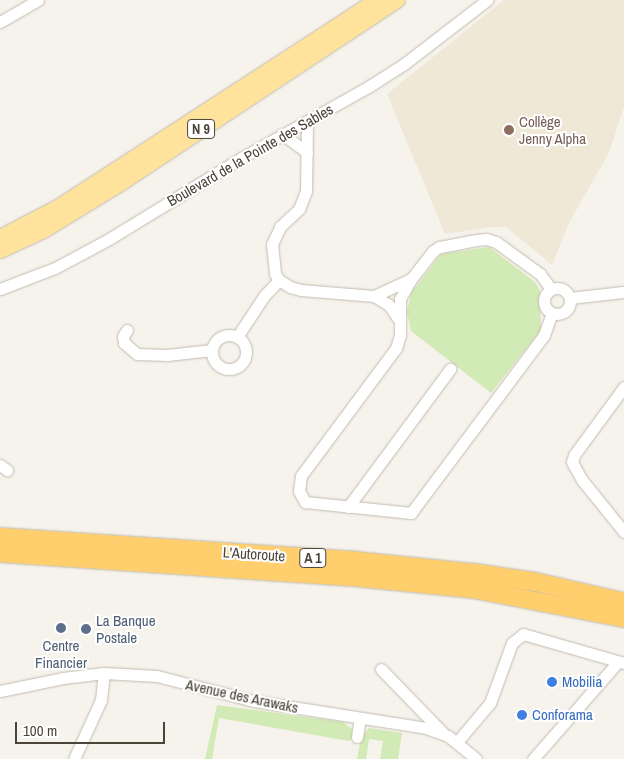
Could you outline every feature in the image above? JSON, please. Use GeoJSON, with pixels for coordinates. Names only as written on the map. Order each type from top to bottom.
{"type":"FeatureCollection","features":[{"type":"Feature","properties":{"kind":"highway","name":"L'Autoroute"},"geometry":{"type":"LineString","coordinates":[[0,537],[328,559],[476,573],[536,582],[624,602]]}},
{"type":"Feature","properties":{"kind":"highway","name":"L'Autoroute"},"geometry":{"type":"LineString","coordinates":[[0,553],[343,577],[473,589],[624,618]]}},
{"type":"Feature","properties":{"kind":"main road","name":"N 9"},"geometry":{"type":"LineString","coordinates":[[0,237],[59,206],[376,0]]}},
{"type":"Feature","properties":{"kind":"main road","name":"N 9"},"geometry":{"type":"LineString","coordinates":[[0,250],[43,230],[120,183],[397,0]]}},
{"type":"Feature","properties":{"kind":"street"},"geometry":{"type":"LineString","coordinates":[[0,22],[38,0]]}},
{"type":"Feature","properties":{"kind":"street","name":"Boulevard de la Pointe des Sables"},"geometry":{"type":"LineString","coordinates":[[0,289],[55,268],[109,239],[282,134],[307,122],[404,64],[487,0]]}},
{"type":"Feature","properties":{"kind":"street"},"geometry":{"type":"LineString","coordinates":[[307,122],[306,191],[303,201],[280,227],[272,244],[275,274],[279,280],[290,287],[301,290],[374,296],[389,305],[399,320]]}},
{"type":"Feature","properties":{"kind":"street"},"geometry":{"type":"LineString","coordinates":[[282,134],[307,152]]}},
{"type":"Feature","properties":{"kind":"street"},"geometry":{"type":"LineString","coordinates":[[551,289],[540,274],[496,242],[486,239],[439,247],[428,255],[400,298],[400,335],[396,348],[301,476],[299,491],[306,502],[348,508],[411,513],[544,335],[552,313]]}},
{"type":"Feature","properties":{"kind":"street"},"geometry":{"type":"LineString","coordinates":[[374,296],[411,279]]}},
{"type":"Feature","properties":{"kind":"street"},"geometry":{"type":"LineString","coordinates":[[237,337],[264,296],[279,280]]}},
{"type":"Feature","properties":{"kind":"street"},"geometry":{"type":"LineString","coordinates":[[552,313],[544,304],[545,295],[551,289],[563,289],[570,298]]}},
{"type":"Feature","properties":{"kind":"street"},"geometry":{"type":"LineString","coordinates":[[570,298],[624,289]]}},
{"type":"Feature","properties":{"kind":"street"},"geometry":{"type":"LineString","coordinates":[[552,313],[566,311],[570,298]]}},
{"type":"Feature","properties":{"kind":"street"},"geometry":{"type":"LineString","coordinates":[[127,330],[123,336],[124,343],[137,354],[167,355],[212,350]]}},
{"type":"Feature","properties":{"kind":"street"},"geometry":{"type":"LineString","coordinates":[[232,335],[237,337],[242,340],[246,350],[244,361],[240,365],[229,369],[218,365],[212,350],[221,336],[232,335]]}},
{"type":"Feature","properties":{"kind":"street"},"geometry":{"type":"LineString","coordinates":[[348,508],[450,369]]}},
{"type":"Feature","properties":{"kind":"street"},"geometry":{"type":"LineString","coordinates":[[624,387],[574,455],[572,462],[582,480],[624,532]]}},
{"type":"Feature","properties":{"kind":"street"},"geometry":{"type":"LineString","coordinates":[[457,742],[490,702],[512,643],[523,634],[621,662],[533,759]]}},
{"type":"Feature","properties":{"kind":"street"},"geometry":{"type":"LineString","coordinates":[[380,669],[442,733]]}},
{"type":"Feature","properties":{"kind":"street"},"geometry":{"type":"LineString","coordinates":[[74,759],[101,700],[104,673]]}},
{"type":"Feature","properties":{"kind":"street","name":"Avenue des Arawaks"},"geometry":{"type":"LineString","coordinates":[[0,691],[63,678],[104,673],[157,676],[254,701],[426,728],[442,733],[457,742],[476,759]]}},
{"type":"Feature","properties":{"kind":"street"},"geometry":{"type":"LineString","coordinates":[[357,737],[360,719]]}},
{"type":"Feature","properties":{"kind":"shaded area","name":"Collège Jenny Alpha"},"geometry":{"type":"Polygon","coordinates":[[[504,0],[624,0],[624,107],[609,153],[569,223],[552,265],[506,227],[492,227],[445,234],[387,94],[504,0]]]}},
{"type":"Feature","properties":{"kind":"green space"},"geometry":{"type":"Polygon","coordinates":[[[489,247],[535,282],[540,291],[541,330],[491,393],[411,331],[407,312],[411,293],[441,254],[489,247]]]}},
{"type":"Feature","properties":{"kind":"green space"},"geometry":{"type":"Polygon","coordinates":[[[217,705],[343,722],[352,729],[354,737],[349,741],[219,718],[212,759],[205,759],[217,705]]]}},
{"type":"Feature","properties":{"kind":"green space"},"geometry":{"type":"Polygon","coordinates":[[[369,728],[402,733],[398,759],[380,759],[383,741],[369,739],[366,759],[357,759],[361,738],[369,728]]]}},
{"type":"Feature","properties":{"kind":"place","name":"Collège Jenny Alpha"},"geometry":{"type":"Point","coordinates":[509,130]}},
{"type":"Feature","properties":{"kind":"place","name":"Centre Financier"},"geometry":{"type":"Point","coordinates":[61,628]}},
{"type":"Feature","properties":{"kind":"place","name":"La Banque Postale"},"geometry":{"type":"Point","coordinates":[86,629]}},
{"type":"Feature","properties":{"kind":"place","name":"Mobilia"},"geometry":{"type":"Point","coordinates":[552,682]}},
{"type":"Feature","properties":{"kind":"place","name":"Conforama"},"geometry":{"type":"Point","coordinates":[522,715]}}]}
